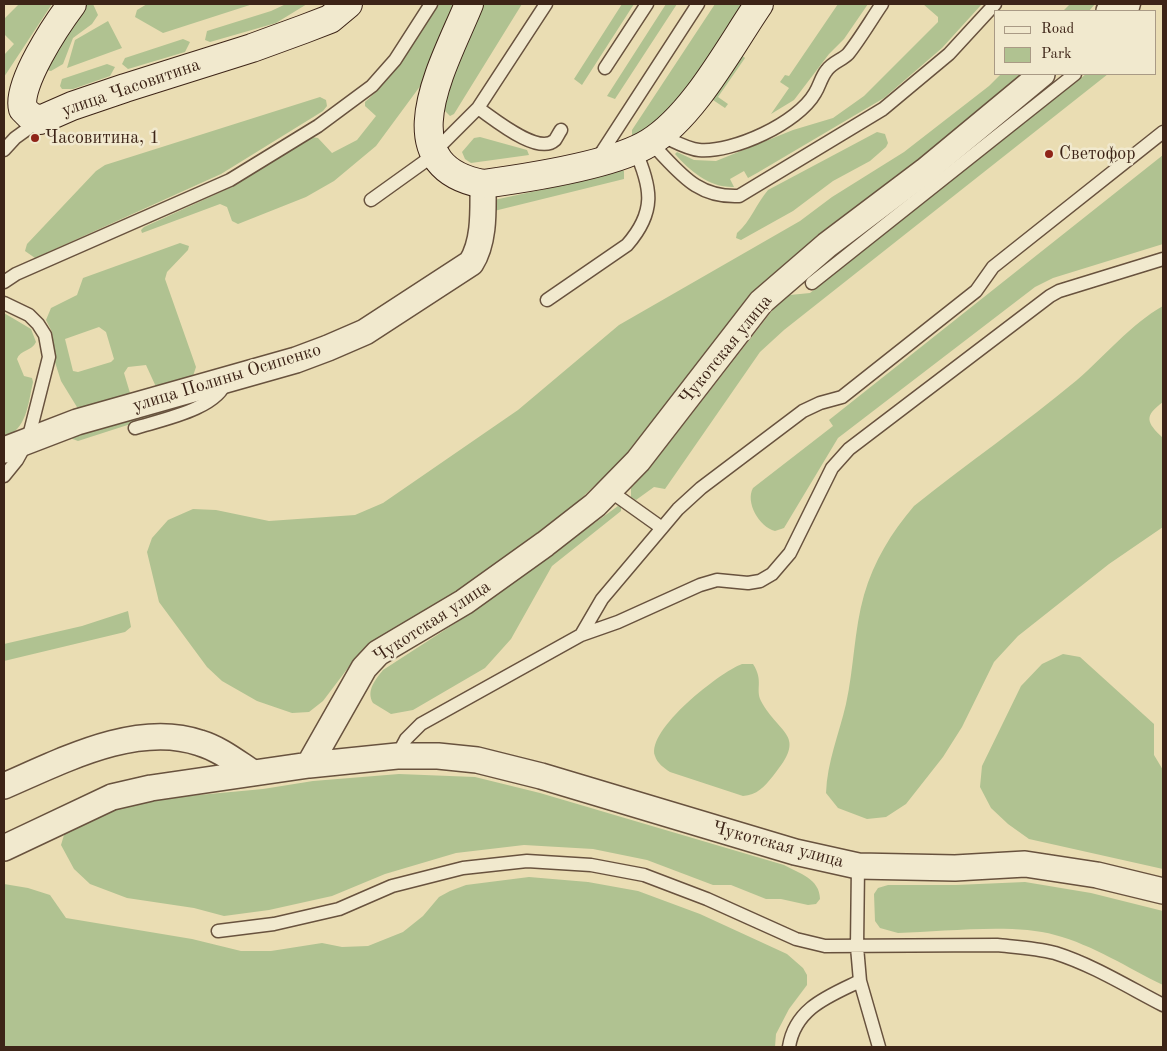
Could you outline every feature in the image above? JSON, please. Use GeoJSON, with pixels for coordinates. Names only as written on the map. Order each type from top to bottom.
{"type":"FeatureCollection","features":[{"type":"Feature","properties":{"kind":"street","name":"улица Часовитина"},"geometry":{"type":"LineString","coordinates":[[72,4],[48,38],[22,97],[22,104],[26,113],[40,120],[116,91],[252,48],[304,29],[330,19],[348,4]]}},
{"type":"Feature","properties":{"kind":"street"},"geometry":{"type":"LineString","coordinates":[[469,4],[430,103],[427,128],[435,152],[452,174],[483,184],[595,163],[648,142],[677,120],[695,99],[759,4]]}},
{"type":"Feature","properties":{"kind":"street","name":"Чукотская улица"},"geometry":{"type":"LineString","coordinates":[[309,765],[364,668],[378,653],[464,602],[544,544],[610,490],[638,461],[761,302],[827,245],[925,171],[1041,75]]}},
{"type":"Feature","properties":{"kind":"street","name":"улица Полины Осипенко"},"geometry":{"type":"LineString","coordinates":[[4,450],[77,422],[296,360],[365,332],[466,267],[475,255],[478,246],[483,210],[483,184]]}},
{"type":"Feature","properties":{"kind":"street"},"geometry":{"type":"LineString","coordinates":[[4,786],[69,759],[130,739],[152,735],[200,742],[214,748],[253,773]]}},
{"type":"Feature","properties":{"kind":"street","name":"Чукотская улица"},"geometry":{"type":"LineString","coordinates":[[309,765],[397,756],[438,756],[476,760],[541,776],[795,852],[858,866],[955,868],[1025,864],[1097,876],[1163,892]]}},
{"type":"Feature","properties":{"kind":"street"},"geometry":{"type":"LineString","coordinates":[[4,848],[112,797],[151,788],[309,765]]}},
{"type":"Feature","properties":{"kind":"lane"},"geometry":{"type":"LineString","coordinates":[[4,282],[16,274],[230,180],[318,126],[372,86],[395,60],[431,4]]}},
{"type":"Feature","properties":{"kind":"lane"},"geometry":{"type":"LineString","coordinates":[[371,200],[435,152],[478,108],[546,4]]}},
{"type":"Feature","properties":{"kind":"lane"},"geometry":{"type":"LineString","coordinates":[[606,68],[647,4]]}},
{"type":"Feature","properties":{"kind":"lane"},"geometry":{"type":"LineString","coordinates":[[595,163],[698,4]]}},
{"type":"Feature","properties":{"kind":"lane"},"geometry":{"type":"LineString","coordinates":[[648,142],[697,150],[716,151],[736,146],[773,128],[797,112],[816,93],[818,83],[826,71],[835,61],[846,56],[882,4]]}},
{"type":"Feature","properties":{"kind":"lane"},"geometry":{"type":"LineString","coordinates":[[648,142],[689,181],[703,190],[721,197],[740,196],[883,109],[948,54],[995,4]]}},
{"type":"Feature","properties":{"kind":"lane"},"geometry":{"type":"LineString","coordinates":[[812,283],[1074,75]]}},
{"type":"Feature","properties":{"kind":"lane"},"geometry":{"type":"LineString","coordinates":[[478,108],[531,142],[543,144],[554,141],[561,130]]}},
{"type":"Feature","properties":{"kind":"lane"},"geometry":{"type":"LineString","coordinates":[[4,150],[15,138],[40,120]]}},
{"type":"Feature","properties":{"kind":"lane"},"geometry":{"type":"LineString","coordinates":[[581,635],[602,599],[678,509],[701,488],[803,411],[820,403],[842,397],[976,292],[993,267],[1163,132]]}},
{"type":"Feature","properties":{"kind":"lane"},"geometry":{"type":"LineString","coordinates":[[547,300],[628,244],[644,222],[649,190],[645,173],[648,142]]}},
{"type":"Feature","properties":{"kind":"lane"},"geometry":{"type":"LineString","coordinates":[[397,756],[406,739],[421,724],[558,646],[581,635],[618,622],[700,585],[717,580],[760,581],[772,574],[790,553],[832,468],[849,449],[1050,296],[1163,259]]}},
{"type":"Feature","properties":{"kind":"lane"},"geometry":{"type":"LineString","coordinates":[[4,303],[29,315],[38,324],[45,335],[49,357],[28,440],[18,460],[4,476]]}},
{"type":"Feature","properties":{"kind":"lane"},"geometry":{"type":"LineString","coordinates":[[135,428],[206,404],[221,392],[226,381]]}},
{"type":"Feature","properties":{"kind":"lane"},"geometry":{"type":"LineString","coordinates":[[610,490],[662,528]]}},
{"type":"Feature","properties":{"kind":"lane"},"geometry":{"type":"LineString","coordinates":[[218,931],[274,924],[339,909],[392,886],[463,868],[527,861],[591,865],[644,875],[707,899],[796,939],[825,946],[1023,947],[1054,953],[1087,966],[1163,1005]]}},
{"type":"Feature","properties":{"kind":"lane"},"geometry":{"type":"LineString","coordinates":[[858,866],[857,947],[860,981],[880,1045]]}},
{"type":"Feature","properties":{"kind":"lane"},"geometry":{"type":"LineString","coordinates":[[790,1047],[791,1038],[802,1016],[816,1002],[860,981]]}},
{"type":"Feature","properties":{"kind":"green space"},"geometry":{"type":"Polygon","coordinates":[[[19,4],[52,4],[4,77],[4,55],[14,44],[4,34],[4,19],[19,4]]]}},
{"type":"Feature","properties":{"kind":"green space"},"geometry":{"type":"Polygon","coordinates":[[[93,4],[98,15],[92,24],[73,38],[63,64],[51,71],[46,70],[84,5],[93,4]]]}},
{"type":"Feature","properties":{"kind":"green space"},"geometry":{"type":"Polygon","coordinates":[[[147,4],[253,4],[163,33],[135,17],[137,10],[147,4]]]}},
{"type":"Feature","properties":{"kind":"green space"},"geometry":{"type":"Polygon","coordinates":[[[286,4],[307,4],[276,23],[210,42],[205,40],[207,31],[271,11],[286,4]]]}},
{"type":"Feature","properties":{"kind":"green space"},"geometry":{"type":"Polygon","coordinates":[[[439,4],[453,4],[421,85],[376,146],[334,181],[306,197],[238,224],[232,221],[227,207],[220,204],[142,233],[141,230],[144,227],[234,186],[312,137],[318,138],[332,153],[357,140],[376,116],[365,106],[365,102],[397,68],[439,4]]]}},
{"type":"Feature","properties":{"kind":"green space"},"geometry":{"type":"Polygon","coordinates":[[[483,4],[522,4],[454,114],[450,116],[442,108],[443,102],[483,4]]]}},
{"type":"Feature","properties":{"kind":"green space"},"geometry":{"type":"Polygon","coordinates":[[[622,4],[634,4],[582,85],[574,79],[622,4]]]}},
{"type":"Feature","properties":{"kind":"green space"},"geometry":{"type":"Polygon","coordinates":[[[666,4],[677,4],[615,99],[607,96],[666,4]]]}},
{"type":"Feature","properties":{"kind":"green space"},"geometry":{"type":"Polygon","coordinates":[[[715,4],[744,4],[687,92],[656,124],[632,137],[632,130],[715,4]]]}},
{"type":"Feature","properties":{"kind":"green space"},"geometry":{"type":"Polygon","coordinates":[[[838,4],[868,4],[844,39],[829,54],[794,100],[771,114],[789,88],[780,82],[785,75],[789,76],[838,4]]]}},
{"type":"Feature","properties":{"kind":"green space"},"geometry":{"type":"Polygon","coordinates":[[[923,4],[982,4],[942,48],[884,98],[748,178],[744,171],[730,179],[734,187],[717,185],[701,177],[675,154],[677,152],[694,160],[716,161],[793,130],[833,118],[864,96],[938,22],[938,17],[923,4]]]}},
{"type":"Feature","properties":{"kind":"green space"},"geometry":{"type":"Polygon","coordinates":[[[1070,4],[1095,4],[1090,10],[1064,10],[1070,4]]]}},
{"type":"Feature","properties":{"kind":"green space"},"geometry":{"type":"Polygon","coordinates":[[[108,21],[122,48],[67,68],[75,40],[108,21]]]}},
{"type":"Feature","properties":{"kind":"green space"},"geometry":{"type":"Polygon","coordinates":[[[183,39],[190,42],[185,52],[128,69],[122,64],[125,58],[183,39]]]}},
{"type":"Feature","properties":{"kind":"green space"},"geometry":{"type":"Polygon","coordinates":[[[740,54],[745,58],[718,97],[728,104],[725,108],[710,98],[740,54]]]}},
{"type":"Feature","properties":{"kind":"green space"},"geometry":{"type":"Polygon","coordinates":[[[107,64],[115,67],[110,76],[73,89],[62,89],[60,86],[62,79],[107,64]]]}},
{"type":"Feature","properties":{"kind":"green space"},"geometry":{"type":"Polygon","coordinates":[[[1000,75],[1024,75],[920,159],[824,230],[750,294],[631,451],[573,506],[460,590],[374,642],[354,660],[323,701],[309,712],[292,713],[257,701],[222,681],[207,667],[159,602],[147,552],[152,538],[168,520],[193,509],[216,510],[269,521],[355,515],[383,503],[518,410],[619,325],[800,221],[832,197],[904,152],[989,86],[1000,75]]]}},
{"type":"Feature","properties":{"kind":"green space"},"geometry":{"type":"Polygon","coordinates":[[[1085,75],[1107,75],[784,330],[760,352],[665,489],[654,487],[636,500],[631,497],[631,488],[649,469],[775,307],[790,295],[810,293],[1085,75]]]}},
{"type":"Feature","properties":{"kind":"green space"},"geometry":{"type":"Polygon","coordinates":[[[320,97],[326,100],[327,106],[323,111],[221,174],[35,258],[25,251],[27,244],[96,171],[105,165],[320,97]]]}},
{"type":"Feature","properties":{"kind":"green space"},"geometry":{"type":"Polygon","coordinates":[[[877,132],[885,134],[888,143],[870,161],[833,181],[793,211],[741,240],[736,238],[737,233],[768,190],[877,132]]]}},
{"type":"Feature","properties":{"kind":"green space"},"geometry":{"type":"Polygon","coordinates":[[[480,137],[527,150],[529,155],[471,163],[465,159],[462,152],[474,138],[480,137]]]}},
{"type":"Feature","properties":{"kind":"green space"},"geometry":{"type":"Polygon","coordinates":[[[1163,155],[1163,244],[1053,278],[1035,287],[838,438],[784,528],[775,531],[764,525],[752,507],[751,494],[753,488],[833,426],[829,420],[1163,155]]]}},
{"type":"Feature","properties":{"kind":"green space"},"geometry":{"type":"Polygon","coordinates":[[[624,171],[624,179],[490,212],[494,200],[592,179],[624,171]]]}},
{"type":"Feature","properties":{"kind":"green space"},"geometry":{"type":"Polygon","coordinates":[[[180,243],[189,246],[188,250],[167,272],[165,279],[196,367],[192,379],[157,389],[146,365],[128,367],[124,373],[130,393],[129,397],[80,412],[61,381],[54,359],[52,332],[46,320],[51,308],[77,295],[83,278],[180,243]],[[99,327],[65,339],[73,371],[78,372],[111,362],[114,359],[106,332],[99,327]]]}},
{"type":"Feature","properties":{"kind":"green space"},"geometry":{"type":"Polygon","coordinates":[[[1163,306],[1163,402],[1153,411],[1150,419],[1153,428],[1163,438],[1163,527],[1109,564],[1018,636],[994,662],[962,727],[943,757],[906,804],[886,817],[867,819],[838,808],[826,793],[829,770],[846,704],[858,622],[864,595],[878,559],[891,537],[914,506],[1077,380],[1129,331],[1163,306]]]}},
{"type":"Feature","properties":{"kind":"green space"},"geometry":{"type":"Polygon","coordinates":[[[4,313],[31,329],[36,342],[17,359],[24,376],[32,378],[33,382],[28,407],[18,429],[4,438],[4,313]]]}},
{"type":"Feature","properties":{"kind":"green space"},"geometry":{"type":"Polygon","coordinates":[[[212,388],[202,401],[78,441],[70,438],[73,429],[212,388]]]}},
{"type":"Feature","properties":{"kind":"green space"},"geometry":{"type":"Polygon","coordinates":[[[618,506],[621,507],[621,511],[552,566],[511,639],[485,668],[413,710],[391,714],[373,703],[370,694],[371,690],[374,682],[383,670],[471,613],[618,506]]]}},
{"type":"Feature","properties":{"kind":"green space"},"geometry":{"type":"Polygon","coordinates":[[[128,611],[131,627],[125,632],[4,661],[4,644],[82,626],[128,611]]]}},
{"type":"Feature","properties":{"kind":"green space"},"geometry":{"type":"Polygon","coordinates":[[[1063,654],[1080,657],[1154,724],[1154,755],[1163,770],[1163,869],[1029,839],[1008,824],[991,808],[980,787],[982,766],[1021,686],[1042,664],[1063,654]]]}},
{"type":"Feature","properties":{"kind":"green space"},"geometry":{"type":"Polygon","coordinates":[[[742,664],[753,664],[759,680],[759,697],[790,743],[789,751],[770,780],[756,792],[743,796],[670,772],[659,763],[655,756],[655,745],[662,732],[687,703],[718,678],[742,664]]]}},
{"type":"Feature","properties":{"kind":"green space"},"geometry":{"type":"Polygon","coordinates":[[[399,774],[475,777],[540,793],[784,865],[813,882],[819,892],[820,899],[816,904],[808,905],[781,899],[766,899],[731,885],[713,885],[647,860],[593,849],[524,845],[456,853],[385,874],[332,896],[269,910],[224,916],[194,908],[127,898],[90,884],[74,869],[61,845],[64,835],[72,828],[121,806],[156,799],[263,789],[313,781],[399,774]]]}},
{"type":"Feature","properties":{"kind":"green space"},"geometry":{"type":"Polygon","coordinates":[[[529,877],[588,882],[638,891],[700,914],[787,954],[803,968],[807,975],[807,985],[789,1009],[776,1034],[775,1047],[4,1047],[4,884],[28,888],[50,895],[66,918],[192,939],[241,951],[271,951],[322,943],[342,947],[368,946],[403,932],[423,916],[439,897],[450,891],[466,885],[529,877]]]}},
{"type":"Feature","properties":{"kind":"green space"},"geometry":{"type":"Polygon","coordinates":[[[1025,882],[1091,893],[1163,911],[1163,985],[1097,951],[1069,939],[1038,931],[978,929],[898,933],[880,928],[875,921],[874,894],[878,888],[888,885],[1025,882]]]}},
{"type":"Feature","properties":{"kind":"place","name":"Часовитина, 1"},"geometry":{"type":"Point","coordinates":[35,138]}},
{"type":"Feature","properties":{"kind":"place","name":"Светофор"},"geometry":{"type":"Point","coordinates":[1049,154]}}]}
